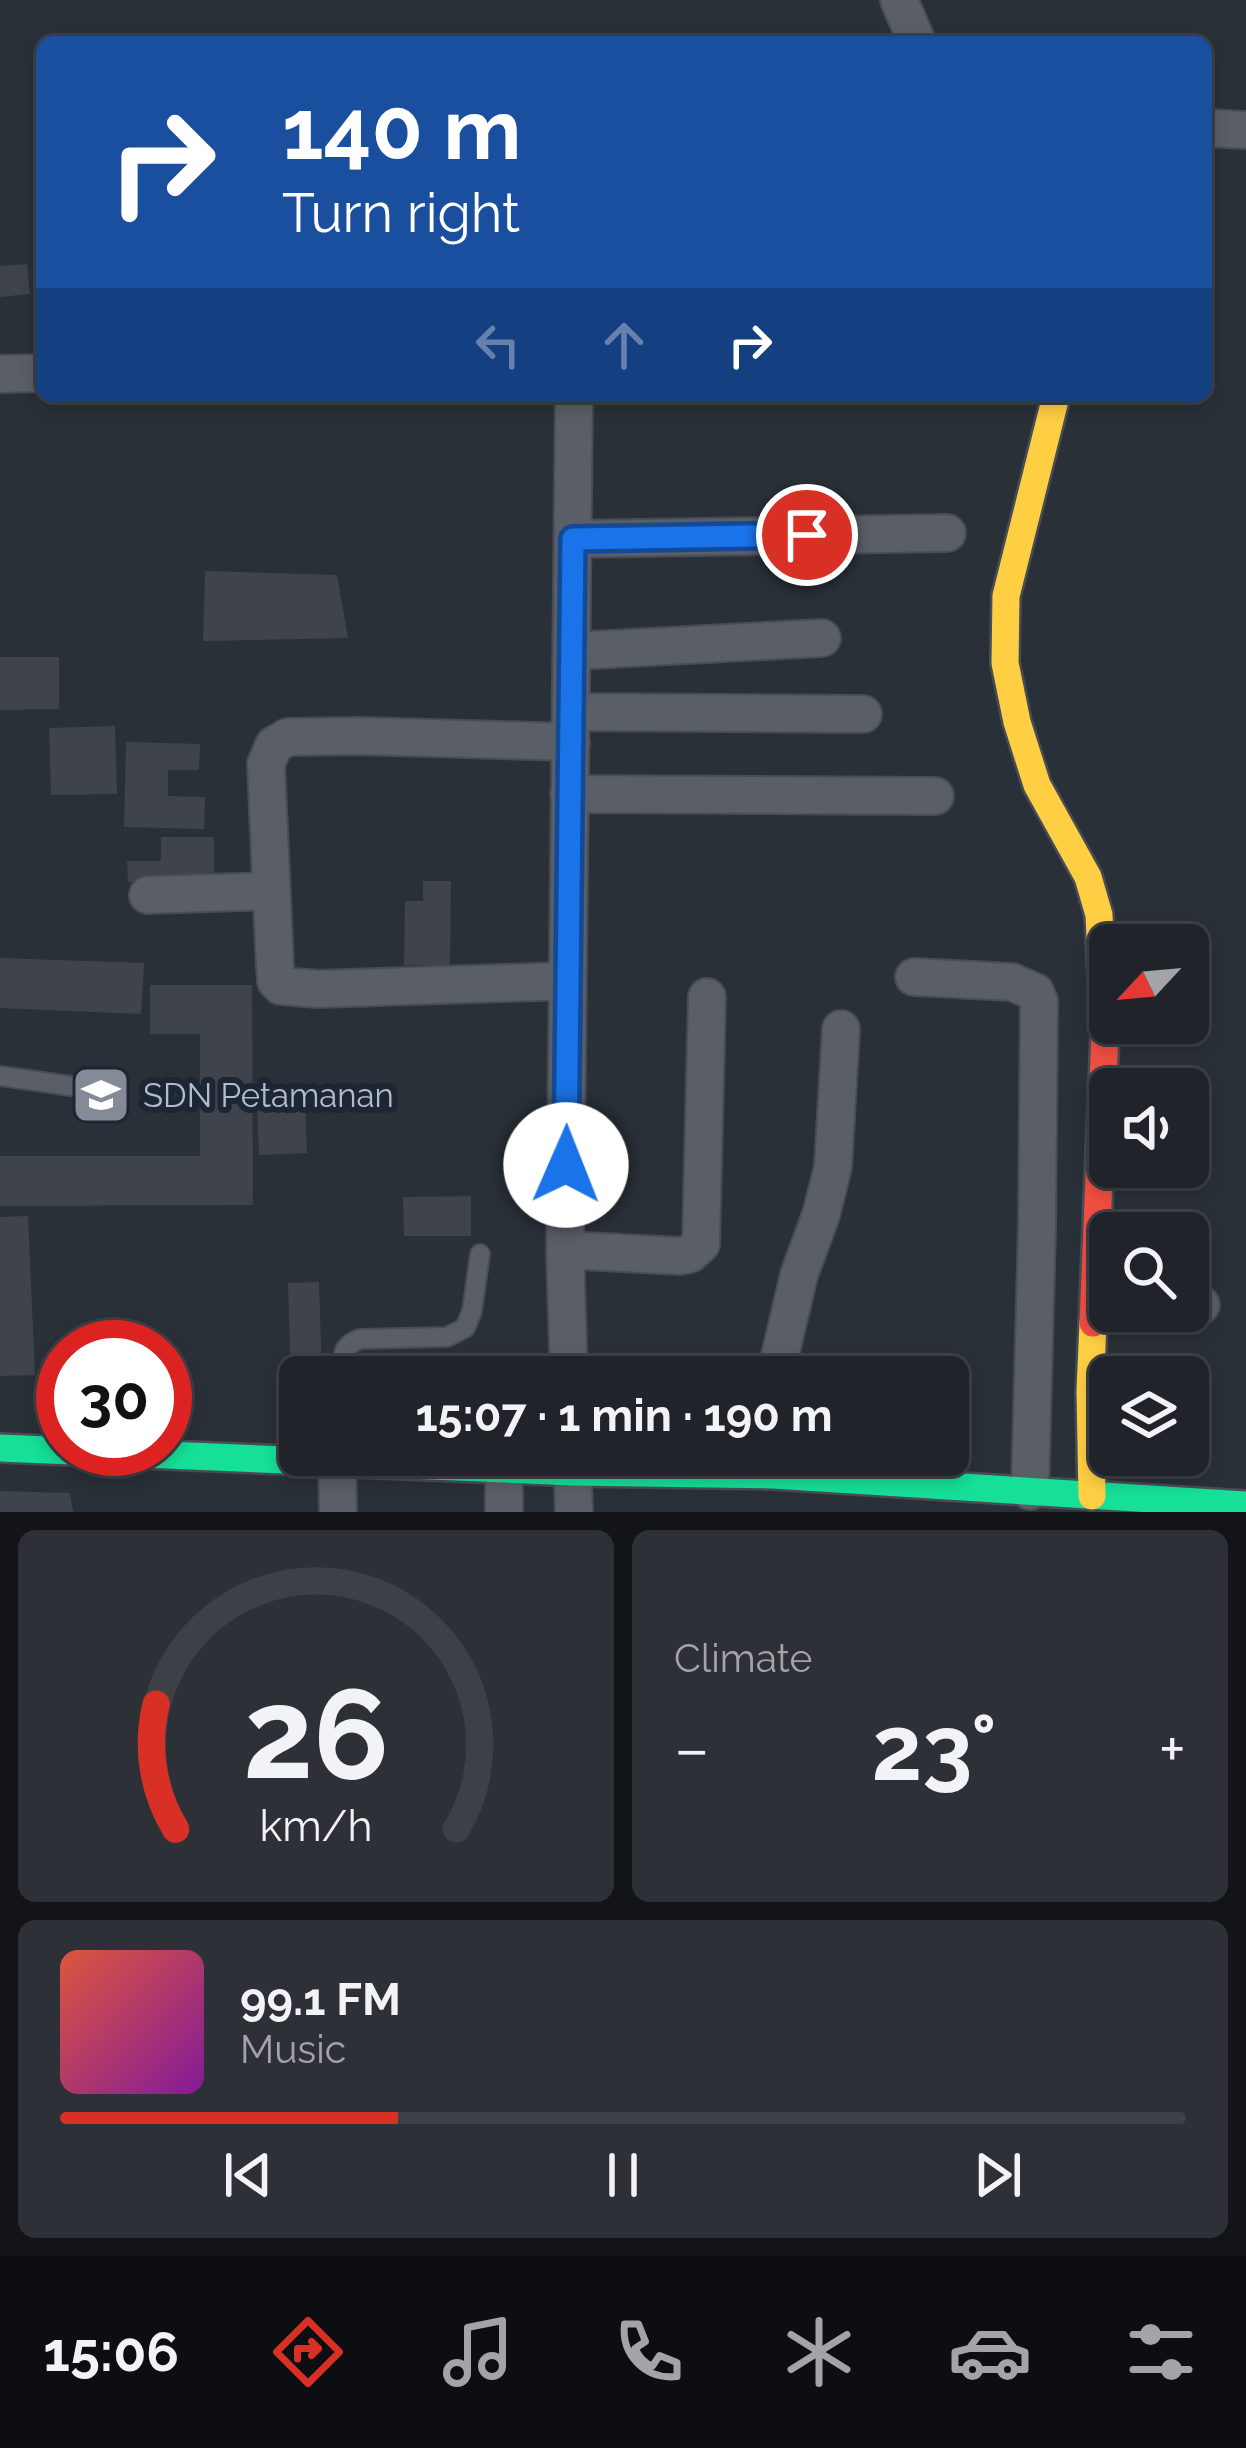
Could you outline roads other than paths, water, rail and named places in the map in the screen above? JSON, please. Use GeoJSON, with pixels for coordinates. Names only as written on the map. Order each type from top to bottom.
{"type":"FeatureCollection","features":[{"type":"Feature","properties":{"kind":"main road"},"geometry":{"type":"LineString","coordinates":[[1054,402],[1006,596],[1005,663],[1037,785],[1088,877],[1099,915],[1105,1034],[1102,1212]]}},
{"type":"Feature","properties":{"kind":"main road"},"geometry":{"type":"LineString","coordinates":[[1092,1496],[1090,1391],[1098,1332]]}},
{"type":"Feature","properties":{"kind":"main road"},"geometry":{"type":"LineString","coordinates":[[0,1448],[279,1458]]}},
{"type":"Feature","properties":{"kind":"main road"},"geometry":{"type":"LineString","coordinates":[[832,1476],[955,1499],[1030,1491],[1160,1506],[1246,1505]]}},
{"type":"Feature","properties":{"kind":"street"},"geometry":{"type":"LineString","coordinates":[[899,0],[914,36]]}},
{"type":"Feature","properties":{"kind":"street"},"geometry":{"type":"LineString","coordinates":[[1212,128],[1246,130]]}},
{"type":"Feature","properties":{"kind":"street"},"geometry":{"type":"LineString","coordinates":[[0,374],[36,373]]}},
{"type":"Feature","properties":{"kind":"street"},"geometry":{"type":"LineString","coordinates":[[568,1356],[565,1250],[574,402]]}},
{"type":"Feature","properties":{"kind":"street"},"geometry":{"type":"LineString","coordinates":[[573,539],[947,532]]}},
{"type":"Feature","properties":{"kind":"street"},"geometry":{"type":"LineString","coordinates":[[572,651],[822,638]]}},
{"type":"Feature","properties":{"kind":"street"},"geometry":{"type":"LineString","coordinates":[[567,981],[318,989],[281,986],[275,967],[266,764],[274,745],[288,736],[863,714]]}},
{"type":"Feature","properties":{"kind":"street"},"geometry":{"type":"LineString","coordinates":[[569,794],[935,796]]}},
{"type":"Feature","properties":{"kind":"street"},"geometry":{"type":"LineString","coordinates":[[148,896],[271,891]]}},
{"type":"Feature","properties":{"kind":"street"},"geometry":{"type":"LineString","coordinates":[[914,977],[1012,982],[1028,987],[1039,1001],[1030,1491]]}},
{"type":"Feature","properties":{"kind":"street"},"geometry":{"type":"LineString","coordinates":[[565,1250],[680,1256],[700,1244],[706,997]]}},
{"type":"Feature","properties":{"kind":"street"},"geometry":{"type":"LineString","coordinates":[[781,1356],[799,1275],[833,1167],[841,1029]]}},
{"type":"Feature","properties":{"kind":"street"},"geometry":{"type":"LineString","coordinates":[[338,1512],[344,1476]]}},
{"type":"Feature","properties":{"kind":"street"},"geometry":{"type":"LineString","coordinates":[[503,1476],[504,1512]]}},
{"type":"Feature","properties":{"kind":"street"},"geometry":{"type":"LineString","coordinates":[[573,1476],[574,1512]]}},
{"type":"Feature","properties":{"kind":"lane"},"geometry":{"type":"LineString","coordinates":[[0,1076],[71,1086]]}},
{"type":"Feature","properties":{"kind":"lane"},"geometry":{"type":"LineString","coordinates":[[343,1356],[350,1342],[360,1339],[447,1337],[465,1328],[480,1254]]}},
{"type":"Feature","properties":{"kind":"place","name":"SDN Petamanan"},"geometry":{"type":"Point","coordinates":[101,1095]}}]}
